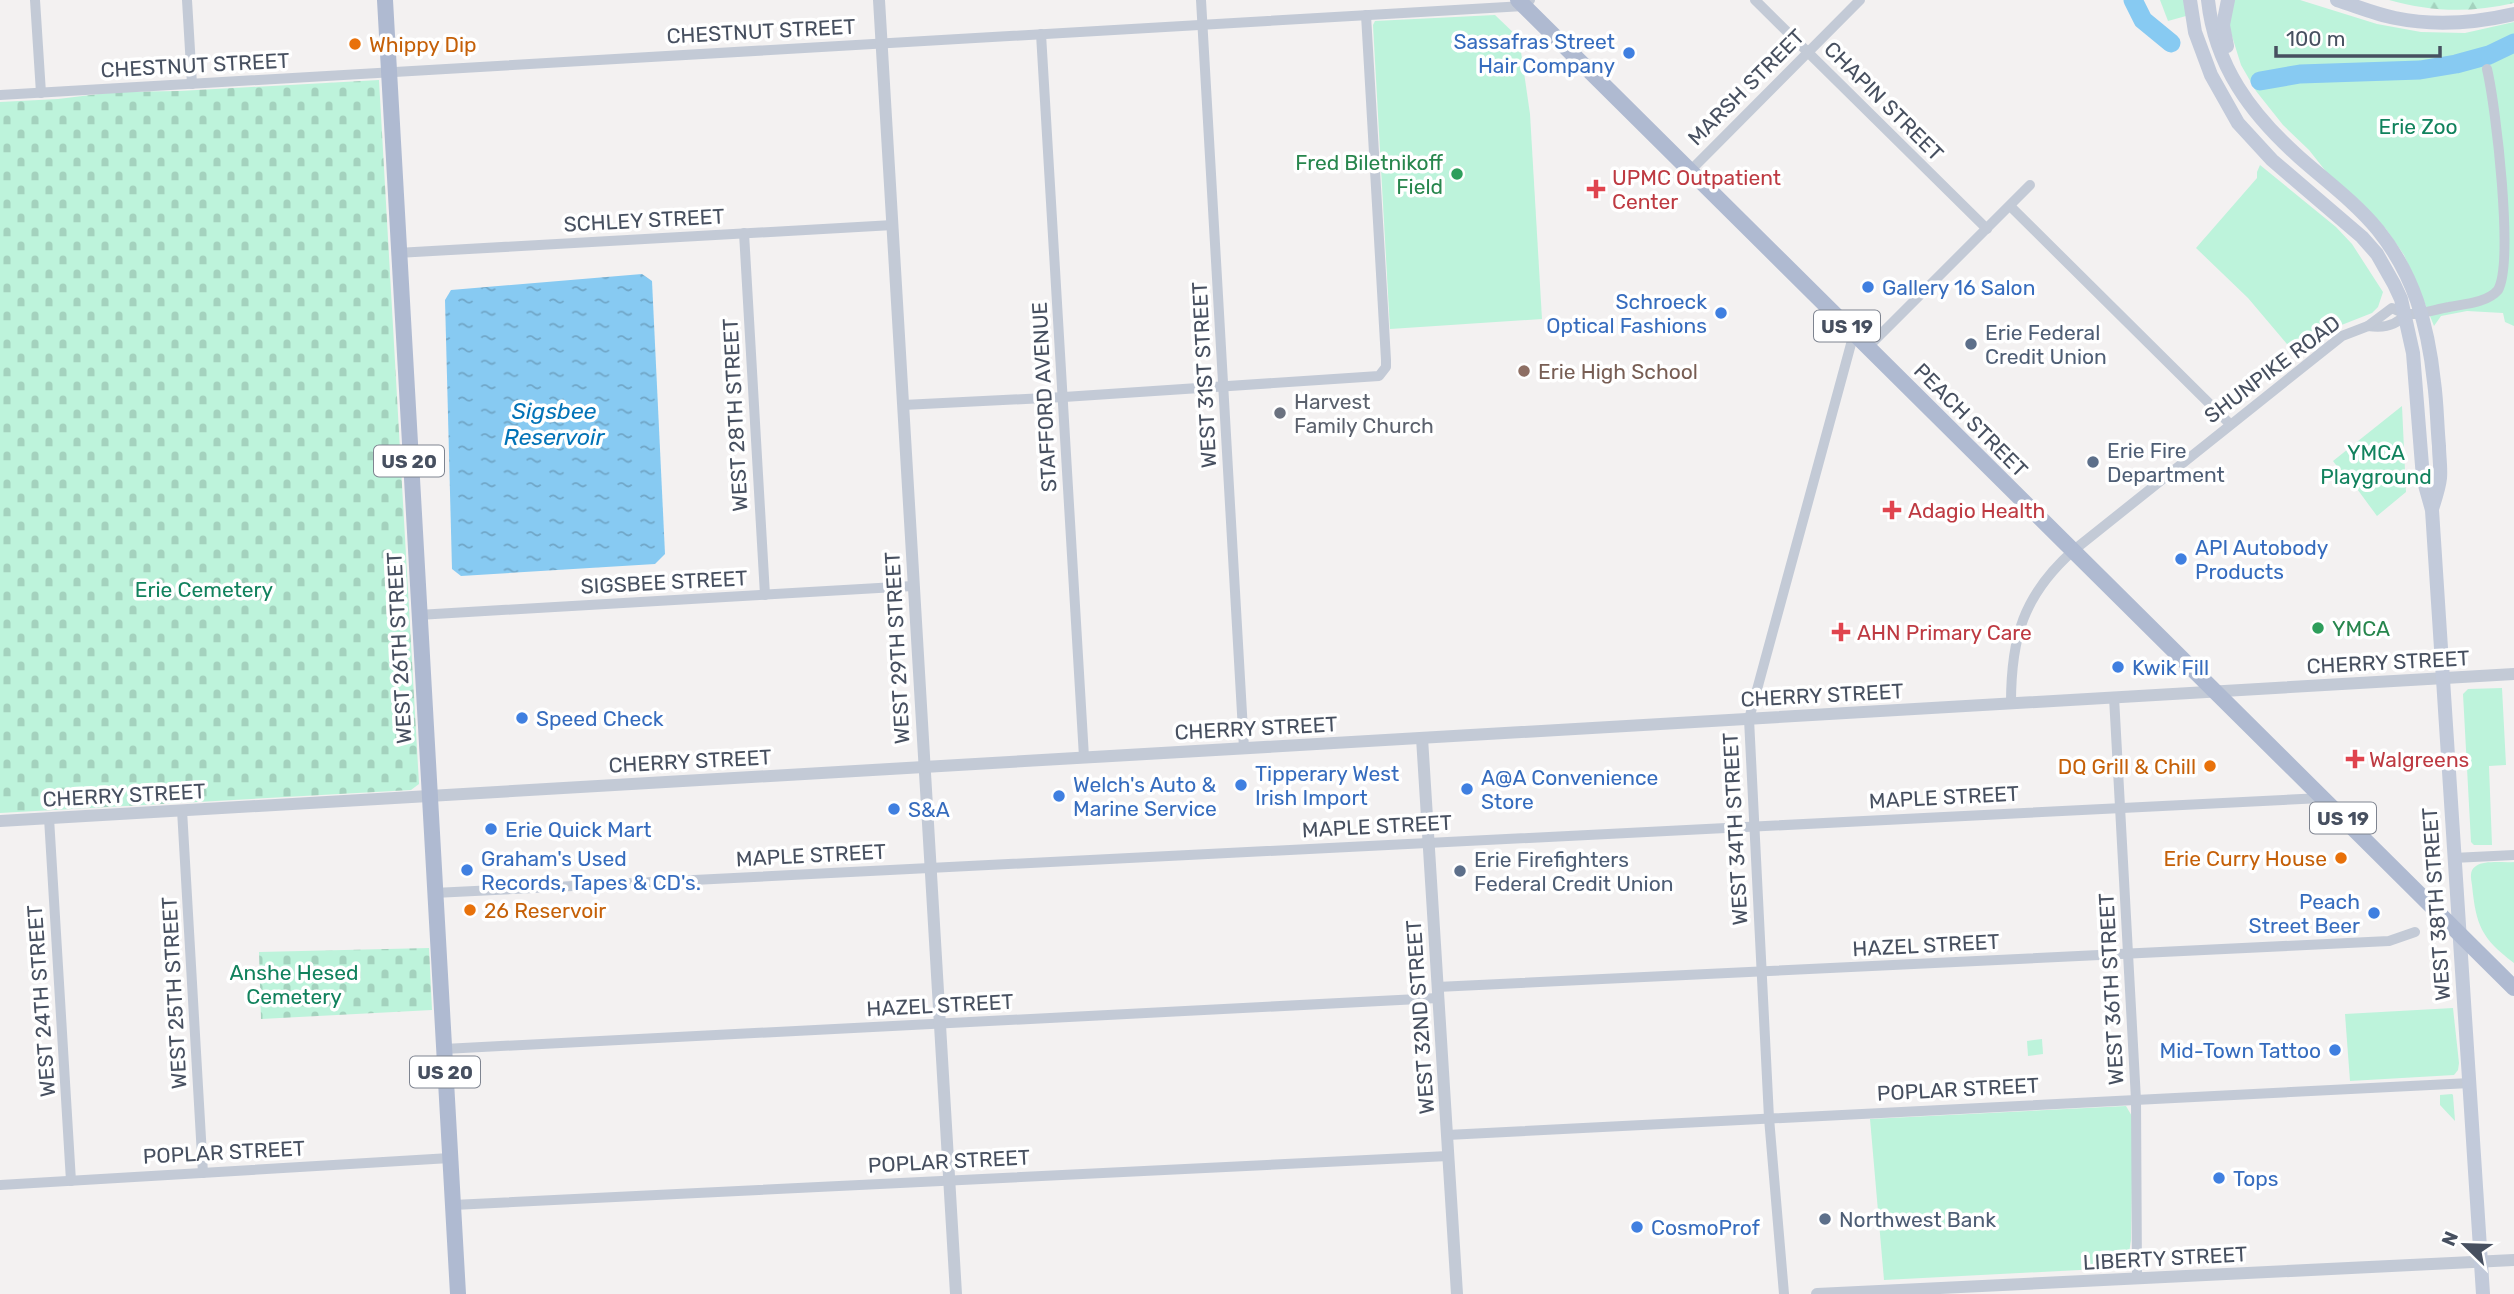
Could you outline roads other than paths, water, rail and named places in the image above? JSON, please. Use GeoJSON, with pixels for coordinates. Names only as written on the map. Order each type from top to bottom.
{"type":"FeatureCollection","features":[{"type":"Feature","properties":{"kind":"main road","name":"WEST 26TH STREET"},"geometry":{"type":"LineString","coordinates":[[384,0],[458,1294]]}},
{"type":"Feature","properties":{"kind":"main road","name":"WEST 38TH STREET"},"geometry":{"type":"LineString","coordinates":[[2190,0],[2195,32],[2211,75],[2238,123],[2272,160],[2362,237],[2403,284],[2422,312],[2430,343],[2436,396],[2440,478],[2432,510]]}},
{"type":"Feature","properties":{"kind":"main road"},"geometry":{"type":"LineString","coordinates":[[2337,0],[2414,21],[2471,22],[2514,15]]}},
{"type":"Feature","properties":{"kind":"main road","name":"PEACH STREET"},"geometry":{"type":"LineString","coordinates":[[1524,2],[2514,988]]}},
{"type":"Feature","properties":{"kind":"main road","name":"WEST 38TH STREET"},"geometry":{"type":"LineString","coordinates":[[2217,6],[2227,70],[2246,100],[2269,128],[2356,205],[2378,230],[2403,284],[2405,314],[2416,373],[2423,478],[2432,510],[2483,1294]]}},
{"type":"Feature","properties":{"kind":"street"},"geometry":{"type":"LineString","coordinates":[[36,0],[41,93]]}},
{"type":"Feature","properties":{"kind":"street"},"geometry":{"type":"LineString","coordinates":[[187,0],[192,84]]}},
{"type":"Feature","properties":{"kind":"street","name":"WEST 29TH STREET"},"geometry":{"type":"LineString","coordinates":[[880,0],[956,1294]]}},
{"type":"Feature","properties":{"kind":"street","name":"WEST 31ST STREET"},"geometry":{"type":"LineString","coordinates":[[1201,0],[1244,748]]}},
{"type":"Feature","properties":{"kind":"street","name":"CHAPIN STREET"},"geometry":{"type":"LineString","coordinates":[[1755,0],[1987,229]]}},
{"type":"Feature","properties":{"kind":"street","name":"MARSH STREET"},"geometry":{"type":"LineString","coordinates":[[1690,170],[1860,0]]}},
{"type":"Feature","properties":{"kind":"street","name":"CHESTNUT STREET"},"geometry":{"type":"LineString","coordinates":[[0,95],[1366,15],[1524,2]]}},
{"type":"Feature","properties":{"kind":"street"},"geometry":{"type":"LineString","coordinates":[[903,405],[1374,378],[1384,371],[1386,360],[1366,15]]}},
{"type":"Feature","properties":{"kind":"street","name":"STAFFORD AVENUE"},"geometry":{"type":"LineString","coordinates":[[1041,34],[1084,757]]}},
{"type":"Feature","properties":{"kind":"street","name":"SHUNPIKE ROAD"},"geometry":{"type":"LineString","coordinates":[[2011,703],[2012,658],[2023,617],[2043,582],[2074,550],[2337,338],[2368,326],[2380,327],[2396,323],[2405,314],[2480,300],[2497,291],[2502,283],[2507,262],[2507,220],[2498,129],[2487,69]]}},
{"type":"Feature","properties":{"kind":"street"},"geometry":{"type":"LineString","coordinates":[[1868,347],[2030,185]]}},
{"type":"Feature","properties":{"kind":"street"},"geometry":{"type":"LineString","coordinates":[[2010,206],[2230,424]]}},
{"type":"Feature","properties":{"kind":"street","name":"SCHLEY STREET"},"geometry":{"type":"LineString","coordinates":[[397,253],[893,225]]}},
{"type":"Feature","properties":{"kind":"street","name":"WEST 28TH STREET"},"geometry":{"type":"LineString","coordinates":[[744,233],[765,595]]}},
{"type":"Feature","properties":{"kind":"street","name":"WEST 34TH STREET"},"geometry":{"type":"LineString","coordinates":[[1784,1294],[1769,1118],[1749,719],[1854,333]]}},
{"type":"Feature","properties":{"kind":"street","name":"SIGSBEE STREET"},"geometry":{"type":"LineString","coordinates":[[418,615],[913,586]]}},
{"type":"Feature","properties":{"kind":"street","name":"CHERRY STREET"},"geometry":{"type":"LineString","coordinates":[[0,821],[2514,674]]}},
{"type":"Feature","properties":{"kind":"street","name":"WEST 36TH STREET"},"geometry":{"type":"LineString","coordinates":[[2114,697],[2136,1100],[2137,1279]]}},
{"type":"Feature","properties":{"kind":"street","name":"WEST 32ND STREET"},"geometry":{"type":"LineString","coordinates":[[1422,738],[1457,1294]]}},
{"type":"Feature","properties":{"kind":"street","name":"MAPLE STREET"},"geometry":{"type":"LineString","coordinates":[[434,893],[2322,797]]}},
{"type":"Feature","properties":{"kind":"street","name":"WEST 25TH STREET"},"geometry":{"type":"LineString","coordinates":[[182,810],[203,1173]]}},
{"type":"Feature","properties":{"kind":"street","name":"WEST 24TH STREET"},"geometry":{"type":"LineString","coordinates":[[49,818],[71,1181]]}},
{"type":"Feature","properties":{"kind":"street"},"geometry":{"type":"LineString","coordinates":[[2453,858],[2514,855]]}},
{"type":"Feature","properties":{"kind":"street","name":"HAZEL STREET"},"geometry":{"type":"LineString","coordinates":[[444,1049],[940,1024],[1761,973],[2389,941],[2416,932]]}},
{"type":"Feature","properties":{"kind":"street","name":"POPLAR STREET"},"geometry":{"type":"LineString","coordinates":[[1447,1135],[2470,1083]]}},
{"type":"Feature","properties":{"kind":"street","name":"POPLAR STREET"},"geometry":{"type":"LineString","coordinates":[[453,1205],[1448,1156]]}},
{"type":"Feature","properties":{"kind":"street","name":"POPLAR STREET"},"geometry":{"type":"LineString","coordinates":[[0,1185],[450,1158]]}},
{"type":"Feature","properties":{"kind":"street","name":"LIBERTY STREET"},"geometry":{"type":"LineString","coordinates":[[1818,1294],[2514,1260]]}},
{"type":"Feature","properties":{"kind":"water","name":"Sigsbee Reservoir"},"geometry":{"type":"Polygon","coordinates":[[[642,274],[652,281],[665,554],[655,564],[461,576],[452,569],[445,300],[451,290],[642,274]]]}},
{"type":"Feature","properties":{"kind":"waterway"},"geometry":{"type":"LineString","coordinates":[[2133,0],[2143,20],[2171,43]]}},
{"type":"Feature","properties":{"kind":"waterway"},"geometry":{"type":"LineString","coordinates":[[2260,81],[2300,74],[2420,70],[2489,55],[2514,43]]}},
{"type":"Feature","properties":{"kind":"place","name":"Whippy Dip"},"geometry":{"type":"Point","coordinates":[355,44]}},
{"type":"Feature","properties":{"kind":"place","name":"Sassafras Street Hair Company"},"geometry":{"type":"Point","coordinates":[1629,53]}},
{"type":"Feature","properties":{"kind":"place","name":"Fred Biletnikoff Field"},"geometry":{"type":"Point","coordinates":[1457,174]}},
{"type":"Feature","properties":{"kind":"place","name":"UPMC Outpatient Center"},"geometry":{"type":"Point","coordinates":[1596,189]}},
{"type":"Feature","properties":{"kind":"place","name":"Gallery 16 Salon"},"geometry":{"type":"Point","coordinates":[1868,287]}},
{"type":"Feature","properties":{"kind":"place","name":"Schroeck Optical Fashions"},"geometry":{"type":"Point","coordinates":[1721,313]}},
{"type":"Feature","properties":{"kind":"place","name":"Erie Federal Credit Union"},"geometry":{"type":"Point","coordinates":[1971,344]}},
{"type":"Feature","properties":{"kind":"place","name":"Erie High School"},"geometry":{"type":"Point","coordinates":[1524,371]}},
{"type":"Feature","properties":{"kind":"place","name":"Harvest Family Church"},"geometry":{"type":"Point","coordinates":[1280,413]}},
{"type":"Feature","properties":{"kind":"place","name":"Erie Fire Department"},"geometry":{"type":"Point","coordinates":[2093,462]}},
{"type":"Feature","properties":{"kind":"place","name":"Adagio Health"},"geometry":{"type":"Point","coordinates":[1892,510]}},
{"type":"Feature","properties":{"kind":"place","name":"API Autobody Products"},"geometry":{"type":"Point","coordinates":[2181,559]}},
{"type":"Feature","properties":{"kind":"place","name":"YMCA"},"geometry":{"type":"Point","coordinates":[2318,628]}},
{"type":"Feature","properties":{"kind":"place","name":"AHN Primary Care"},"geometry":{"type":"Point","coordinates":[1841,632]}},
{"type":"Feature","properties":{"kind":"place","name":"Kwik Fill"},"geometry":{"type":"Point","coordinates":[2118,667]}},
{"type":"Feature","properties":{"kind":"place","name":"Speed Check"},"geometry":{"type":"Point","coordinates":[522,718]}},
{"type":"Feature","properties":{"kind":"place","name":"Walgreens"},"geometry":{"type":"Point","coordinates":[2355,759]}},
{"type":"Feature","properties":{"kind":"place","name":"DQ Grill & Chill"},"geometry":{"type":"Point","coordinates":[2210,766]}},
{"type":"Feature","properties":{"kind":"place","name":"Tipperary West Irish Import"},"geometry":{"type":"Point","coordinates":[1241,785]}},
{"type":"Feature","properties":{"kind":"place","name":"A@A Convenience Store"},"geometry":{"type":"Point","coordinates":[1467,789]}},
{"type":"Feature","properties":{"kind":"place","name":"Welch's Auto & Marine Service"},"geometry":{"type":"Point","coordinates":[1059,796]}},
{"type":"Feature","properties":{"kind":"place","name":"S&A"},"geometry":{"type":"Point","coordinates":[894,809]}},
{"type":"Feature","properties":{"kind":"place","name":"Erie Quick Mart"},"geometry":{"type":"Point","coordinates":[491,829]}},
{"type":"Feature","properties":{"kind":"place","name":"Erie Curry House"},"geometry":{"type":"Point","coordinates":[2341,858]}},
{"type":"Feature","properties":{"kind":"place","name":"Graham's Used Records, Tapes & CD's."},"geometry":{"type":"Point","coordinates":[467,870]}},
{"type":"Feature","properties":{"kind":"place","name":"Erie Firefighters Federal Credit Union"},"geometry":{"type":"Point","coordinates":[1460,871]}},
{"type":"Feature","properties":{"kind":"place","name":"26 Reservoir"},"geometry":{"type":"Point","coordinates":[470,910]}},
{"type":"Feature","properties":{"kind":"place","name":"Peach Street Beer"},"geometry":{"type":"Point","coordinates":[2374,913]}},
{"type":"Feature","properties":{"kind":"place","name":"Mid-Town Tattoo"},"geometry":{"type":"Point","coordinates":[2335,1050]}},
{"type":"Feature","properties":{"kind":"place","name":"Tops"},"geometry":{"type":"Point","coordinates":[2219,1178]}},
{"type":"Feature","properties":{"kind":"place","name":"Northwest Bank"},"geometry":{"type":"Point","coordinates":[1825,1219]}},
{"type":"Feature","properties":{"kind":"place","name":"CosmoProf"},"geometry":{"type":"Point","coordinates":[1637,1227]}},
{"type":"Feature","properties":{"kind":"park label","name":"Erie Zoo"},"geometry":{"type":"Point","coordinates":[2418,126]}},
{"type":"Feature","properties":{"kind":"park label","name":"YMCA Playground"},"geometry":{"type":"Point","coordinates":[2376,464]}},
{"type":"Feature","properties":{"kind":"park label","name":"Erie Cemetery"},"geometry":{"type":"Point","coordinates":[204,589]}},
{"type":"Feature","properties":{"kind":"park label","name":"Anshe Hesed Cemetery"},"geometry":{"type":"Point","coordinates":[294,984]}}]}
